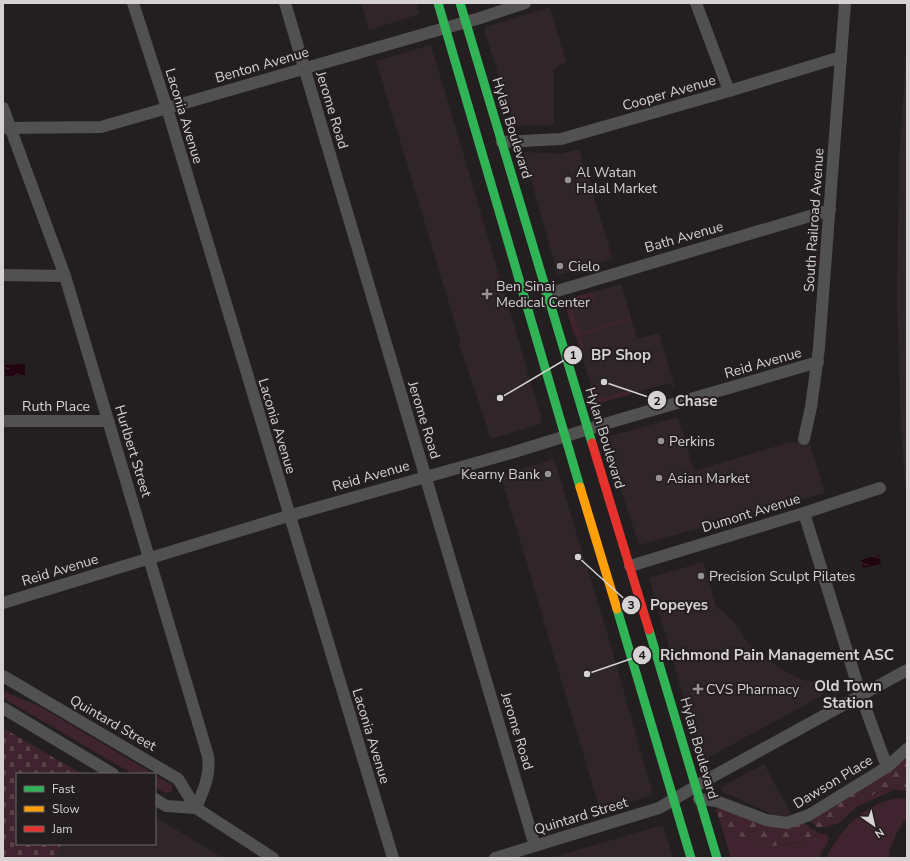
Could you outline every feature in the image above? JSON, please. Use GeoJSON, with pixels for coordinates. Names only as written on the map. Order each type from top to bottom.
{"type":"FeatureCollection","features":[{"type":"Feature","properties":{"kind":"main road"},"geometry":{"type":"LineString","coordinates":[[438,3],[521,283],[564,436],[691,858]]}},
{"type":"Feature","properties":{"kind":"main road","name":"Hylan Boulevard"},"geometry":{"type":"LineString","coordinates":[[460,3],[717,858]]}},
{"type":"Feature","properties":{"kind":"street","name":"Laconia Avenue"},"geometry":{"type":"LineString","coordinates":[[133,3],[167,108],[288,516],[393,858]]}},
{"type":"Feature","properties":{"kind":"street","name":"Jerome Road"},"geometry":{"type":"LineString","coordinates":[[285,3],[535,846]]}},
{"type":"Feature","properties":{"kind":"street","name":"Benton Avenue"},"geometry":{"type":"LineString","coordinates":[[7,128],[100,127],[465,22],[525,3]]}},
{"type":"Feature","properties":{"kind":"street"},"geometry":{"type":"LineString","coordinates":[[696,3],[729,92]]}},
{"type":"Feature","properties":{"kind":"street","name":"South Railroad Avenue"},"geometry":{"type":"LineString","coordinates":[[804,439],[818,362],[845,3]]}},
{"type":"Feature","properties":{"kind":"street","name":"Cooper Avenue"},"geometry":{"type":"LineString","coordinates":[[502,142],[561,139],[729,92],[841,57]]}},
{"type":"Feature","properties":{"kind":"street","name":"Hurlbert Street"},"geometry":{"type":"LineString","coordinates":[[3,108],[7,128],[65,276],[150,558],[210,766],[207,780],[196,808]]}},
{"type":"Feature","properties":{"kind":"street","name":"Bath Avenue"},"geometry":{"type":"LineString","coordinates":[[547,294],[830,210]]}},
{"type":"Feature","properties":{"kind":"street"},"geometry":{"type":"LineString","coordinates":[[3,275],[65,276]]}},
{"type":"Feature","properties":{"kind":"street","name":"Reid Avenue"},"geometry":{"type":"LineString","coordinates":[[3,603],[288,516],[425,476],[511,453],[587,429],[818,362]]}},
{"type":"Feature","properties":{"kind":"street","name":"Ruth Place"},"geometry":{"type":"LineString","coordinates":[[3,421],[108,421]]}},
{"type":"Feature","properties":{"kind":"street","name":"Dumont Avenue"},"geometry":{"type":"LineString","coordinates":[[630,566],[804,513],[880,488]]}},
{"type":"Feature","properties":{"kind":"street"},"geometry":{"type":"LineString","coordinates":[[804,513],[861,696],[887,767]]}},
{"type":"Feature","properties":{"kind":"street","name":"Quintard Street"},"geometry":{"type":"LineString","coordinates":[[496,858],[659,808],[673,801],[697,793],[907,670]]}},
{"type":"Feature","properties":{"kind":"street","name":"Quintard Street"},"geometry":{"type":"LineString","coordinates":[[3,676],[178,779],[196,808],[273,858]]}},
{"type":"Feature","properties":{"kind":"street"},"geometry":{"type":"LineString","coordinates":[[3,708],[111,773]]}},
{"type":"Feature","properties":{"kind":"street","name":"Dawson Place"},"geometry":{"type":"LineString","coordinates":[[697,793],[771,821],[787,823],[809,815],[887,767],[907,749]]}},
{"type":"Feature","properties":{"kind":"street","name":"Quintard Street"},"geometry":{"type":"LineString","coordinates":[[156,800],[166,806],[196,808]]}},
{"type":"Feature","properties":{"kind":"shaded area"},"geometry":{"type":"Polygon","coordinates":[[[361,3],[416,3],[420,14],[369,30],[361,3]]]}},
{"type":"Feature","properties":{"kind":"shaded area"},"geometry":{"type":"Polygon","coordinates":[[[550,7],[566,61],[554,69],[554,125],[514,126],[484,28],[550,7]]]}},
{"type":"Feature","properties":{"kind":"shaded area"},"geometry":{"type":"Polygon","coordinates":[[[907,41],[907,503],[901,431],[897,299],[899,160],[907,41]]]}},
{"type":"Feature","properties":{"kind":"shaded area"},"geometry":{"type":"Polygon","coordinates":[[[431,45],[542,420],[540,424],[491,439],[459,344],[461,343],[376,61],[431,45]]]}},
{"type":"Feature","properties":{"kind":"shaded area"},"geometry":{"type":"Polygon","coordinates":[[[579,149],[613,259],[558,275],[523,152],[561,154],[579,149]]]}},
{"type":"Feature","properties":{"kind":"shaded area"},"geometry":{"type":"Polygon","coordinates":[[[621,284],[637,339],[659,333],[675,389],[669,383],[597,404],[564,300],[621,284]]]}},
{"type":"Feature","properties":{"kind":"shaded area"},"geometry":{"type":"Polygon","coordinates":[[[678,417],[694,471],[787,443],[809,441],[825,493],[639,545],[604,438],[678,417]]]}},
{"type":"Feature","properties":{"kind":"shaded area"},"geometry":{"type":"Polygon","coordinates":[[[554,459],[611,646],[653,795],[600,811],[501,476],[554,459]]]}},
{"type":"Feature","properties":{"kind":"shaded area"},"geometry":{"type":"Polygon","coordinates":[[[703,562],[717,609],[719,608],[740,629],[742,635],[758,654],[800,679],[821,683],[823,695],[702,761],[649,578],[703,562]]]}},
{"type":"Feature","properties":{"kind":"shaded area"},"geometry":{"type":"Polygon","coordinates":[[[764,764],[792,816],[776,816],[723,792],[721,787],[764,764]]]}},
{"type":"Feature","properties":{"kind":"shaded area"},"geometry":{"type":"Polygon","coordinates":[[[156,818],[223,858],[54,858],[61,845],[156,845],[156,818]]]}},
{"type":"Feature","properties":{"kind":"shaded area"},"geometry":{"type":"Polygon","coordinates":[[[663,825],[673,858],[550,858],[663,825]]]}},
{"type":"Feature","properties":{"kind":"green space"},"geometry":{"type":"Polygon","coordinates":[[[592,292],[595,301],[572,308],[580,333],[630,318],[631,320],[580,336],[585,352],[583,355],[577,334],[574,335],[564,300],[592,292]]]}},
{"type":"Feature","properties":{"kind":"green space"},"geometry":{"type":"Polygon","coordinates":[[[596,385],[600,399],[629,390],[630,394],[597,404],[592,386],[596,385]]]}},
{"type":"Feature","properties":{"kind":"green space"},"geometry":{"type":"Polygon","coordinates":[[[3,691],[41,707],[152,773],[131,773],[3,698],[3,691]]]}},
{"type":"Feature","properties":{"kind":"green space"},"geometry":{"type":"Polygon","coordinates":[[[3,728],[80,773],[16,773],[16,845],[61,845],[54,858],[3,858],[3,728]]]}},
{"type":"Feature","properties":{"kind":"green space"},"geometry":{"type":"Polygon","coordinates":[[[907,757],[907,789],[903,791],[888,788],[878,792],[835,816],[827,827],[817,827],[808,819],[907,757]]]}},
{"type":"Feature","properties":{"kind":"green space"},"geometry":{"type":"Polygon","coordinates":[[[156,776],[172,785],[172,792],[165,793],[156,788],[156,776]]]}},
{"type":"Feature","properties":{"kind":"green space"},"geometry":{"type":"Polygon","coordinates":[[[888,788],[894,790],[858,806],[839,823],[827,827],[835,816],[844,810],[888,788]]]}},
{"type":"Feature","properties":{"kind":"green space"},"geometry":{"type":"Polygon","coordinates":[[[901,798],[907,799],[907,816],[897,832],[890,849],[889,858],[826,858],[839,837],[856,818],[888,800],[901,798]]]}},
{"type":"Feature","properties":{"kind":"green space"},"geometry":{"type":"Polygon","coordinates":[[[720,806],[802,822],[818,833],[808,840],[770,847],[754,840],[739,836],[721,825],[716,810],[720,806]]]}},
{"type":"Feature","properties":{"kind":"green space"},"geometry":{"type":"Polygon","coordinates":[[[721,825],[739,836],[754,840],[770,847],[801,842],[815,836],[818,833],[827,835],[829,839],[819,858],[731,858],[721,825]]]}},
{"type":"Feature","properties":{"kind":"water"},"geometry":{"type":"Polygon","coordinates":[[[25,364],[25,375],[5,376],[5,365],[25,364]]]}},
{"type":"Feature","properties":{"kind":"water"},"geometry":{"type":"Polygon","coordinates":[[[879,555],[881,564],[863,568],[861,560],[879,555]]]}},
{"type":"Feature","properties":{"kind":"traffic: fast"},"geometry":{"type":"LineString","coordinates":[[438,3],[580,487]]}},
{"type":"Feature","properties":{"kind":"traffic: fast"},"geometry":{"type":"LineString","coordinates":[[460,3],[592,443]]}},
{"type":"Feature","properties":{"kind":"traffic: fast"},"geometry":{"type":"LineString","coordinates":[[617,609],[691,858]]}},
{"type":"Feature","properties":{"kind":"traffic: fast"},"geometry":{"type":"LineString","coordinates":[[649,630],[717,858]]}},
{"type":"Feature","properties":{"kind":"traffic: slow"},"geometry":{"type":"LineString","coordinates":[[580,487],[617,609]]}},
{"type":"Feature","properties":{"kind":"traffic: jam"},"geometry":{"type":"LineString","coordinates":[[592,443],[649,630]]}},
{"type":"Feature","properties":{"kind":"place","name":"Al Watan Halal Market"},"geometry":{"type":"Point","coordinates":[568,180]}},
{"type":"Feature","properties":{"kind":"place","name":"Cielo"},"geometry":{"type":"Point","coordinates":[560,266]}},
{"type":"Feature","properties":{"kind":"place","name":"Ben Sinai Medical Center"},"geometry":{"type":"Point","coordinates":[487,294]}},
{"type":"Feature","properties":{"kind":"place","name":"Chase"},"geometry":{"type":"Point","coordinates":[604,382]}},
{"type":"Feature","properties":{"kind":"place","name":"BP Shop"},"geometry":{"type":"Point","coordinates":[500,398]}},
{"type":"Feature","properties":{"kind":"place","name":"Perkins"},"geometry":{"type":"Point","coordinates":[661,441]}},
{"type":"Feature","properties":{"kind":"place","name":"Kearny Bank"},"geometry":{"type":"Point","coordinates":[548,474]}},
{"type":"Feature","properties":{"kind":"place","name":"Asian Market"},"geometry":{"type":"Point","coordinates":[659,478]}},
{"type":"Feature","properties":{"kind":"place","name":"Popeyes"},"geometry":{"type":"Point","coordinates":[578,557]}},
{"type":"Feature","properties":{"kind":"place","name":"Precision Sculpt Pilates"},"geometry":{"type":"Point","coordinates":[701,576]}},
{"type":"Feature","properties":{"kind":"place","name":"Richmond Pain Management ASC"},"geometry":{"type":"Point","coordinates":[587,674]}},
{"type":"Feature","properties":{"kind":"place","name":"CVS Pharmacy"},"geometry":{"type":"Point","coordinates":[698,689]}},
{"type":"Feature","properties":{"kind":"district","name":"Old Town Station"},"geometry":{"type":"Point","coordinates":[848,694]}}]}
